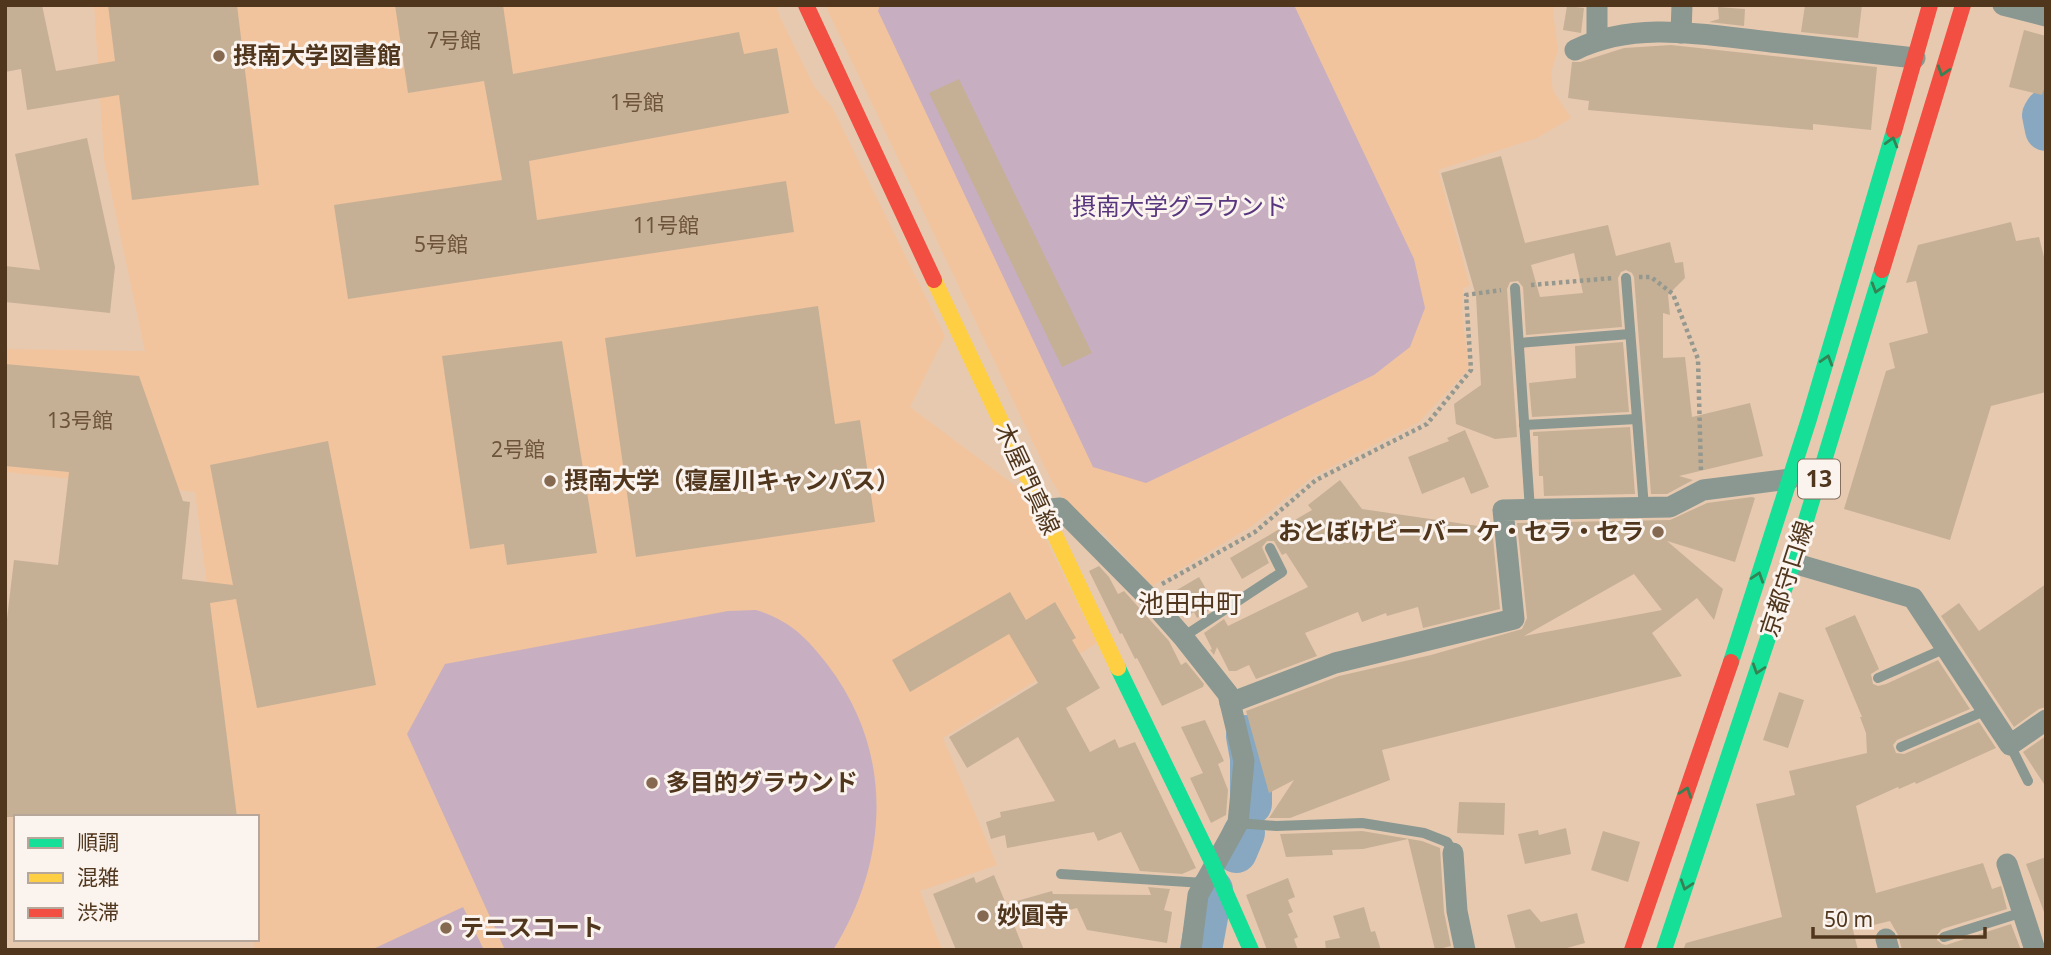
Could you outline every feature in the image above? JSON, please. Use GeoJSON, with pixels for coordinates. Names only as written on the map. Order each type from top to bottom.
{"type":"FeatureCollection","features":[{"type":"Feature","properties":{"kind":"main road","name":"木屋門真線"},"geometry":{"type":"LineString","coordinates":[[806,5],[1208,873],[1251,950]]}},
{"type":"Feature","properties":{"kind":"main road","name":"京都守口線"},"geometry":{"type":"LineString","coordinates":[[1632,950],[1711,722],[1790,479],[1878,191],[1930,5]]}},
{"type":"Feature","properties":{"kind":"main road","name":"京都守口線"},"geometry":{"type":"LineString","coordinates":[[1664,950],[1793,563],[1963,5]]}},
{"type":"Feature","properties":{"kind":"street"},"geometry":{"type":"LineString","coordinates":[[1597,5],[1597,39]]}},
{"type":"Feature","properties":{"kind":"street"},"geometry":{"type":"LineString","coordinates":[[1681,33],[1682,5]]}},
{"type":"Feature","properties":{"kind":"street"},"geometry":{"type":"LineString","coordinates":[[2003,5],[2046,16]]}},
{"type":"Feature","properties":{"kind":"street"},"geometry":{"type":"LineString","coordinates":[[1575,50],[1597,39],[1635,32],[1681,33],[1915,58]]}},
{"type":"Feature","properties":{"kind":"street"},"geometry":{"type":"LineString","coordinates":[[1236,701],[1335,663],[1514,620],[1503,510],[1670,508],[1703,490],[1790,479]]}},
{"type":"Feature","properties":{"kind":"street"},"geometry":{"type":"LineString","coordinates":[[1041,510],[1060,509],[1187,635],[1228,694],[1236,701],[1244,761],[1238,823],[1198,895],[1191,950]]}},
{"type":"Feature","properties":{"kind":"street"},"geometry":{"type":"LineString","coordinates":[[1793,563],[1913,598],[2010,745],[2046,720]]}},
{"type":"Feature","properties":{"kind":"street"},"geometry":{"type":"LineString","coordinates":[[1453,853],[1457,911],[1465,950]]}},
{"type":"Feature","properties":{"kind":"street"},"geometry":{"type":"LineString","coordinates":[[2007,864],[2035,950]]}},
{"type":"Feature","properties":{"kind":"lane"},"geometry":{"type":"LineString","coordinates":[[1626,278],[1644,508]]}},
{"type":"Feature","properties":{"kind":"lane"},"geometry":{"type":"LineString","coordinates":[[1515,288],[1530,510]]}},
{"type":"Feature","properties":{"kind":"lane"},"geometry":{"type":"LineString","coordinates":[[1519,343],[1630,334]]}},
{"type":"Feature","properties":{"kind":"lane"},"geometry":{"type":"LineString","coordinates":[[1524,425],[1637,419]]}},
{"type":"Feature","properties":{"kind":"lane"},"geometry":{"type":"LineString","coordinates":[[1187,635],[1282,572],[1270,548]]}},
{"type":"Feature","properties":{"kind":"lane"},"geometry":{"type":"LineString","coordinates":[[1878,678],[1946,648]]}},
{"type":"Feature","properties":{"kind":"lane"},"geometry":{"type":"LineString","coordinates":[[1901,747],[1987,710]]}},
{"type":"Feature","properties":{"kind":"lane"},"geometry":{"type":"LineString","coordinates":[[2010,745],[2028,781]]}},
{"type":"Feature","properties":{"kind":"lane"},"geometry":{"type":"LineString","coordinates":[[1238,823],[1276,826],[1362,823],[1424,832],[1447,842],[1453,853]]}},
{"type":"Feature","properties":{"kind":"lane"},"geometry":{"type":"LineString","coordinates":[[1061,874],[1208,873]]}},
{"type":"Feature","properties":{"kind":"lane"},"geometry":{"type":"LineString","coordinates":[[1944,936],[2023,912]]}},
{"type":"Feature","properties":{"kind":"path"},"geometry":{"type":"LineString","coordinates":[[1154,589],[1255,532],[1316,480],[1427,425],[1471,370],[1466,295],[1515,288],[1651,277],[1673,294],[1698,359],[1703,490]]}},
{"type":"Feature","properties":{"kind":"shaded area","name":"摂南大学（寝屋川キャンパス）"},"geometry":{"type":"Polygon","coordinates":[[[94,5],[777,5],[779,15],[815,88],[832,107],[945,336],[910,407],[1021,490],[1097,643],[943,738],[997,865],[920,891],[942,950],[255,950],[253,941],[259,941],[259,815],[237,815],[195,492],[5,472],[5,349],[145,351],[104,159],[94,5]]]}},
{"type":"Feature","properties":{"kind":"shaded area","name":"摂南大学グラウンド"},"geometry":{"type":"Polygon","coordinates":[[[825,5],[1554,5],[1558,50],[1551,72],[1553,91],[1571,118],[1537,138],[1438,170],[1470,286],[1463,288],[1462,313],[1469,368],[1419,422],[1312,477],[1252,526],[1152,586],[1102,532],[1087,526],[1071,511],[1051,480],[825,5]]]}},
{"type":"Feature","properties":{"kind":"green space","name":"摂南大学グラウンド"},"geometry":{"type":"Polygon","coordinates":[[[880,5],[1294,5],[1414,259],[1425,308],[1410,347],[1374,375],[1146,483],[1093,467],[878,11],[880,5]]]}},
{"type":"Feature","properties":{"kind":"green space","name":"多目的グラウンド"},"geometry":{"type":"Polygon","coordinates":[[[756,610],[787,624],[812,646],[827,664],[849,698],[864,733],[873,769],[876,806],[874,842],[866,879],[852,915],[833,950],[505,950],[407,734],[445,664],[728,611],[756,610]]]}},
{"type":"Feature","properties":{"kind":"green space","name":"テニスコート"},"geometry":{"type":"Polygon","coordinates":[[[463,907],[484,950],[371,950],[463,907]]]}},
{"type":"Feature","properties":{"kind":"building"},"geometry":{"type":"Polygon","coordinates":[[[5,5],[42,5],[56,71],[115,61],[108,5],[237,5],[259,185],[132,200],[119,95],[27,110],[21,69],[5,72],[5,5]]]}},
{"type":"Feature","properties":{"kind":"building"},"geometry":{"type":"Polygon","coordinates":[[[395,5],[503,5],[513,74],[739,32],[744,54],[777,48],[789,113],[529,161],[537,220],[786,181],[794,232],[348,299],[334,205],[502,180],[484,81],[408,93],[395,5]]]}},
{"type":"Feature","properties":{"kind":"building"},"geometry":{"type":"Polygon","coordinates":[[[1805,5],[1862,5],[1858,38],[1801,32],[1805,5]]]}},
{"type":"Feature","properties":{"kind":"building"},"geometry":{"type":"Polygon","coordinates":[[[1567,6],[1584,8],[1581,33],[1563,30],[1567,6]]]}},
{"type":"Feature","properties":{"kind":"building"},"geometry":{"type":"Polygon","coordinates":[[[1718,7],[1745,9],[1744,26],[1709,22],[1719,19],[1718,7]]]}},
{"type":"Feature","properties":{"kind":"building"},"geometry":{"type":"Polygon","coordinates":[[[2024,30],[2046,36],[2046,82],[2042,95],[2009,87],[2024,30]]]}},
{"type":"Feature","properties":{"kind":"building"},"geometry":{"type":"Polygon","coordinates":[[[1671,45],[1877,67],[1871,130],[1813,124],[1813,130],[1588,110],[1589,101],[1568,98],[1572,62],[1624,48],[1671,45]]]}},
{"type":"Feature","properties":{"kind":"building"},"geometry":{"type":"Polygon","coordinates":[[[959,79],[1092,353],[1062,367],[929,93],[959,79]]]}},
{"type":"Feature","properties":{"kind":"building"},"geometry":{"type":"Polygon","coordinates":[[[87,138],[115,267],[110,313],[5,302],[5,266],[40,270],[15,154],[87,138]]]}},
{"type":"Feature","properties":{"kind":"building"},"geometry":{"type":"Polygon","coordinates":[[[1501,156],[1525,243],[1608,225],[1616,256],[1670,242],[1675,263],[1683,262],[1685,278],[1668,295],[1670,315],[1663,313],[1663,358],[1685,357],[1692,417],[1750,403],[1763,456],[1679,476],[1693,480],[1667,494],[1651,494],[1634,277],[1626,270],[1621,272],[1618,278],[1622,327],[1526,335],[1523,287],[1518,281],[1510,282],[1507,289],[1517,437],[1495,439],[1456,424],[1454,404],[1481,385],[1476,296],[1441,173],[1501,156]],[[1574,253],[1531,265],[1540,297],[1583,293],[1574,253]]]}},
{"type":"Feature","properties":{"kind":"building"},"geometry":{"type":"Polygon","coordinates":[[[2011,222],[2016,241],[2039,237],[2046,265],[2046,392],[1991,406],[1950,540],[1844,509],[1886,371],[1895,368],[1889,343],[1928,333],[1916,281],[1906,283],[1918,245],[2011,222]]]}},
{"type":"Feature","properties":{"kind":"building"},"geometry":{"type":"Polygon","coordinates":[[[818,306],[835,424],[860,420],[875,522],[636,557],[605,338],[818,306]]]}},
{"type":"Feature","properties":{"kind":"building"},"geometry":{"type":"Polygon","coordinates":[[[562,341],[597,553],[507,565],[504,544],[470,549],[442,356],[562,341]]]}},
{"type":"Feature","properties":{"kind":"building"},"geometry":{"type":"Polygon","coordinates":[[[1623,342],[1629,412],[1532,417],[1529,383],[1576,378],[1575,346],[1623,342]]]}},
{"type":"Feature","properties":{"kind":"building"},"geometry":{"type":"Polygon","coordinates":[[[5,364],[139,376],[183,501],[190,502],[182,579],[233,585],[210,465],[328,441],[376,685],[257,708],[236,599],[210,603],[237,815],[5,817],[5,635],[14,560],[58,565],[69,472],[5,466],[5,364]]]}},
{"type":"Feature","properties":{"kind":"building"},"geometry":{"type":"Polygon","coordinates":[[[1630,427],[1635,494],[1544,496],[1543,476],[1539,476],[1538,436],[1533,436],[1533,432],[1630,427]]]}},
{"type":"Feature","properties":{"kind":"building"},"geometry":{"type":"Polygon","coordinates":[[[1465,430],[1489,487],[1471,494],[1464,477],[1422,494],[1408,457],[1449,441],[1447,438],[1465,430]]]}},
{"type":"Feature","properties":{"kind":"building"},"geometry":{"type":"Polygon","coordinates":[[[1340,480],[1362,509],[1492,528],[1500,609],[1423,628],[1418,607],[1387,616],[1386,613],[1362,622],[1358,612],[1305,633],[1317,656],[1256,679],[1249,665],[1229,671],[1217,647],[1214,655],[1210,650],[1212,649],[1204,633],[1224,619],[1228,626],[1308,587],[1286,553],[1282,555],[1274,541],[1267,541],[1262,547],[1269,563],[1242,579],[1230,558],[1312,510],[1308,505],[1340,480]]]}},
{"type":"Feature","properties":{"kind":"building"},"geometry":{"type":"Polygon","coordinates":[[[1755,498],[1735,562],[1667,541],[1723,589],[1714,620],[1697,598],[1652,633],[1682,676],[1382,750],[1390,780],[1290,818],[1269,818],[1294,780],[1269,793],[1246,711],[1339,676],[1431,655],[1522,629],[1527,618],[1517,523],[1670,520],[1707,503],[1755,498]],[[1634,574],[1524,636],[1662,610],[1634,574]]]}},
{"type":"Feature","properties":{"kind":"building"},"geometry":{"type":"Polygon","coordinates":[[[1099,566],[1118,594],[1124,591],[1169,641],[1181,665],[1186,662],[1204,684],[1203,687],[1162,706],[1137,658],[1135,659],[1122,633],[1120,634],[1089,571],[1099,566]]]}},
{"type":"Feature","properties":{"kind":"building"},"geometry":{"type":"Polygon","coordinates":[[[1199,577],[1216,606],[1197,618],[1194,612],[1184,618],[1165,597],[1199,577]]]}},
{"type":"Feature","properties":{"kind":"building"},"geometry":{"type":"Polygon","coordinates":[[[2046,584],[2046,707],[2014,727],[1941,616],[1959,603],[1979,631],[2046,584]]]}},
{"type":"Feature","properties":{"kind":"building"},"geometry":{"type":"Polygon","coordinates":[[[1010,592],[1026,620],[1055,602],[1076,638],[1072,640],[1100,688],[1066,708],[1090,752],[1115,739],[1119,748],[1135,742],[1196,868],[1182,874],[1140,871],[1121,832],[1098,841],[1094,832],[1007,848],[1005,835],[991,839],[986,822],[1001,817],[1000,812],[1055,801],[1018,737],[967,768],[949,737],[1038,683],[1009,634],[910,692],[892,660],[1010,592]]]}},
{"type":"Feature","properties":{"kind":"building"},"geometry":{"type":"Polygon","coordinates":[[[1855,615],[1879,669],[1871,674],[1873,684],[1886,684],[1938,660],[1970,709],[1897,740],[1893,745],[1896,753],[1904,754],[1979,722],[1996,748],[1916,784],[1915,782],[1899,789],[1898,787],[1856,806],[1876,893],[1983,863],[1992,889],[2001,886],[2007,909],[1942,929],[1937,940],[1946,945],[2011,924],[2021,950],[1902,950],[1890,921],[1853,930],[1858,950],[1683,950],[1686,943],[1782,917],[1756,804],[1795,795],[1789,771],[1867,753],[1862,717],[1825,628],[1855,615]]]}},
{"type":"Feature","properties":{"kind":"building"},"geometry":{"type":"Polygon","coordinates":[[[1779,692],[1804,700],[1788,748],[1763,740],[1779,692]]]}},
{"type":"Feature","properties":{"kind":"building"},"geometry":{"type":"Polygon","coordinates":[[[1205,720],[1224,761],[1218,764],[1228,790],[1226,815],[1211,823],[1190,778],[1203,773],[1181,727],[1205,720]]]}},
{"type":"Feature","properties":{"kind":"building"},"geometry":{"type":"Polygon","coordinates":[[[2046,736],[2046,787],[2023,752],[2046,736]]]}},
{"type":"Feature","properties":{"kind":"building"},"geometry":{"type":"Polygon","coordinates":[[[1459,802],[1505,803],[1504,835],[1457,833],[1459,802]]]}},
{"type":"Feature","properties":{"kind":"building"},"geometry":{"type":"Polygon","coordinates":[[[1566,828],[1571,854],[1525,864],[1518,834],[1538,830],[1539,835],[1566,828]]]}},
{"type":"Feature","properties":{"kind":"building"},"geometry":{"type":"Polygon","coordinates":[[[1362,831],[1422,841],[1440,848],[1444,912],[1451,946],[1435,950],[1408,839],[1363,849],[1332,850],[1333,855],[1286,857],[1280,834],[1362,831]]]}},
{"type":"Feature","properties":{"kind":"building"},"geometry":{"type":"Polygon","coordinates":[[[1603,831],[1640,842],[1628,882],[1591,870],[1603,831]]]}},
{"type":"Feature","properties":{"kind":"building"},"geometry":{"type":"Polygon","coordinates":[[[2046,857],[2046,911],[2044,912],[2026,864],[2046,857]]]}},
{"type":"Feature","properties":{"kind":"building"},"geometry":{"type":"Polygon","coordinates":[[[994,875],[1006,904],[1052,891],[1053,894],[1151,895],[1148,887],[1170,889],[1164,910],[1172,912],[1167,943],[1087,930],[1077,908],[1014,925],[1024,950],[956,950],[933,894],[974,877],[976,883],[994,875]]]}},
{"type":"Feature","properties":{"kind":"building"},"geometry":{"type":"Polygon","coordinates":[[[1288,878],[1295,897],[1288,900],[1293,912],[1288,914],[1298,937],[1294,939],[1298,950],[1267,950],[1246,895],[1288,878]]]}},
{"type":"Feature","properties":{"kind":"building"},"geometry":{"type":"Polygon","coordinates":[[[1364,907],[1371,932],[1375,931],[1381,950],[1326,950],[1325,941],[1340,938],[1333,916],[1364,907]]]}},
{"type":"Feature","properties":{"kind":"building"},"geometry":{"type":"Polygon","coordinates":[[[1530,909],[1541,922],[1577,913],[1585,943],[1560,950],[1516,950],[1507,915],[1530,909]]]}},
{"type":"Feature","properties":{"kind":"waterway"},"geometry":{"type":"LineString","coordinates":[[2046,110],[2043,115],[2046,130]]}},
{"type":"Feature","properties":{"kind":"waterway"},"geometry":{"type":"LineString","coordinates":[[1247,736],[1251,758],[1251,804]]}},
{"type":"Feature","properties":{"kind":"waterway"},"geometry":{"type":"LineString","coordinates":[[1236,852],[1244,833]]}},
{"type":"Feature","properties":{"kind":"waterway"},"geometry":{"type":"LineString","coordinates":[[1201,950],[1212,890]]}},
{"type":"Feature","properties":{"kind":"traffic: fast"},"geometry":{"type":"LineString","coordinates":[[1731,662],[1809,419],[1894,131]]}},
{"type":"Feature","properties":{"kind":"traffic: fast"},"geometry":{"type":"LineString","coordinates":[[1664,950],[1793,563],[1882,270]]}},
{"type":"Feature","properties":{"kind":"traffic: fast"},"geometry":{"type":"LineString","coordinates":[[1118,668],[1213,864],[1251,950]]}},
{"type":"Feature","properties":{"kind":"traffic: slow"},"geometry":{"type":"LineString","coordinates":[[934,280],[1118,668]]}},
{"type":"Feature","properties":{"kind":"traffic: jam"},"geometry":{"type":"LineString","coordinates":[[806,5],[934,280]]}},
{"type":"Feature","properties":{"kind":"traffic: jam"},"geometry":{"type":"LineString","coordinates":[[1894,131],[1930,5]]}},
{"type":"Feature","properties":{"kind":"traffic: jam"},"geometry":{"type":"LineString","coordinates":[[1882,270],[1963,5]]}},
{"type":"Feature","properties":{"kind":"traffic: jam"},"geometry":{"type":"LineString","coordinates":[[1632,950],[1731,662]]}},
{"type":"Feature","properties":{"kind":"place","name":"摂南大学図書館"},"geometry":{"type":"Point","coordinates":[219,56]}},
{"type":"Feature","properties":{"kind":"place","name":"摂南大学（寝屋川キャンパス）"},"geometry":{"type":"Point","coordinates":[550,481]}},
{"type":"Feature","properties":{"kind":"place","name":"おとぼけビーバー ケ・セラ・セラ"},"geometry":{"type":"Point","coordinates":[1658,532]}},
{"type":"Feature","properties":{"kind":"place","name":"多目的グラウンド"},"geometry":{"type":"Point","coordinates":[652,783]}},
{"type":"Feature","properties":{"kind":"place","name":"妙圓寺"},"geometry":{"type":"Point","coordinates":[983,916]}},
{"type":"Feature","properties":{"kind":"place","name":"テニスコート"},"geometry":{"type":"Point","coordinates":[446,928]}},
{"type":"Feature","properties":{"kind":"district","name":"池田中町"},"geometry":{"type":"Point","coordinates":[1190,604]}}]}
